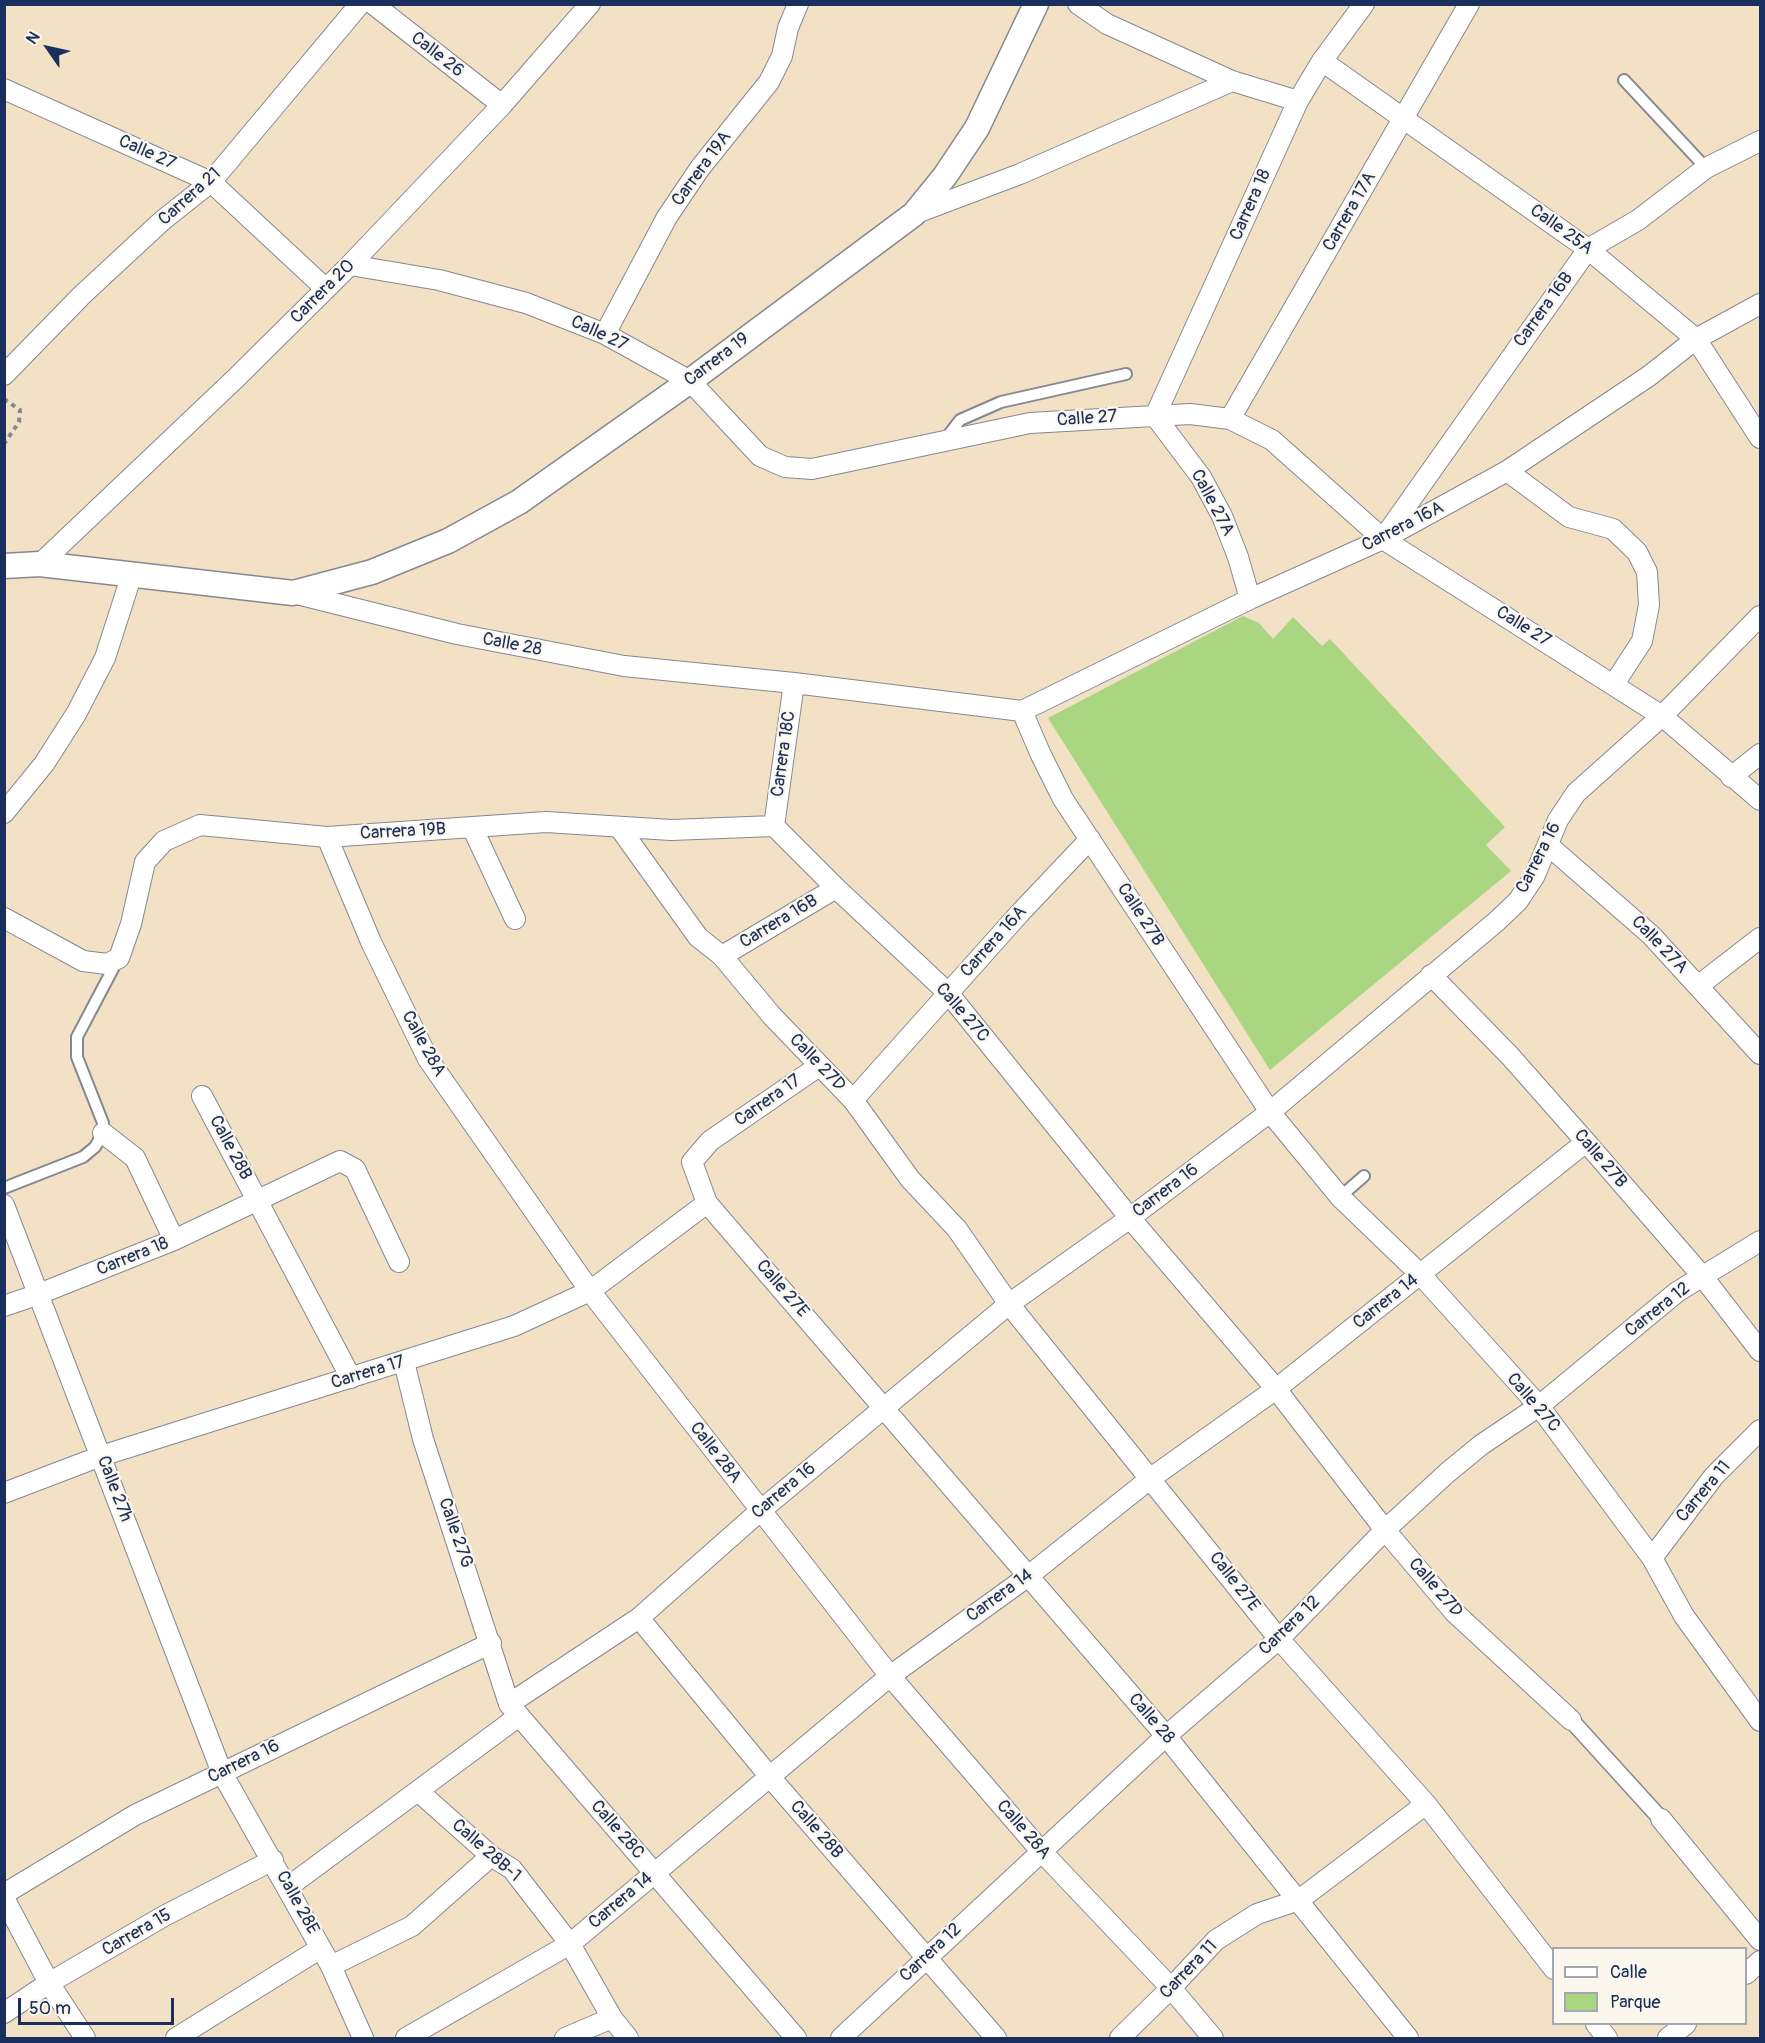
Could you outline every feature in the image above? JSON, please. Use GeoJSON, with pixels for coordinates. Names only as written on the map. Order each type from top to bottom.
{"type":"FeatureCollection","features":[{"type":"Feature","properties":{"kind":"street","name":"Carrera 21"},"geometry":{"type":"LineString","coordinates":[[4,375],[82,295],[163,220],[211,182],[360,4]]}},
{"type":"Feature","properties":{"kind":"street","name":"Calle 26"},"geometry":{"type":"LineString","coordinates":[[373,4],[502,105]]}},
{"type":"Feature","properties":{"kind":"street","name":"Carrera 20"},"geometry":{"type":"LineString","coordinates":[[40,564],[350,265],[502,105],[590,4]]}},
{"type":"Feature","properties":{"kind":"street","name":"Carrera 19"},"geometry":{"type":"LineString","coordinates":[[293,593],[372,572],[448,541],[519,502],[690,381],[914,214],[945,176],[977,128],[1036,4]]}},
{"type":"Feature","properties":{"kind":"street"},"geometry":{"type":"LineString","coordinates":[[1078,4],[1107,24],[1232,81],[1298,101]]}},
{"type":"Feature","properties":{"kind":"street","name":"Carrera 18"},"geometry":{"type":"LineString","coordinates":[[1155,416],[1298,101],[1322,60],[1364,4]]}},
{"type":"Feature","properties":{"kind":"street","name":"Carrera 17A"},"geometry":{"type":"LineString","coordinates":[[1230,419],[1469,4]]}},
{"type":"Feature","properties":{"kind":"street","name":"Carrera 19A"},"geometry":{"type":"LineString","coordinates":[[605,334],[667,217],[700,168],[769,82],[782,56],[797,5]]}},
{"type":"Feature","properties":{"kind":"street","name":"Calle 25A"},"geometry":{"type":"LineString","coordinates":[[1322,60],[1588,249],[1696,339],[1761,438]]}},
{"type":"Feature","properties":{"kind":"street"},"geometry":{"type":"LineString","coordinates":[[914,214],[1020,174],[1232,81]]}},
{"type":"Feature","properties":{"kind":"street","name":"Calle 27"},"geometry":{"type":"LineString","coordinates":[[4,89],[211,182],[326,289]]}},
{"type":"Feature","properties":{"kind":"street","name":"Carrera 16B"},"geometry":{"type":"LineString","coordinates":[[1383,539],[1588,249],[1638,220],[1706,168],[1761,141]]}},
{"type":"Feature","properties":{"kind":"street","name":"Calle 27"},"geometry":{"type":"LineString","coordinates":[[350,265],[439,280],[515,300],[605,334],[690,381],[740,438],[760,456],[785,466],[812,469],[1030,423],[1190,414],[1230,419],[1272,440],[1383,539],[1662,716],[1731,777],[1761,800]]}},
{"type":"Feature","properties":{"kind":"street","name":"Carrera 16A"},"geometry":{"type":"LineString","coordinates":[[1022,711],[1250,599],[1383,539],[1507,471],[1649,376],[1696,339],[1761,304]]}},
{"type":"Feature","properties":{"kind":"street","name":"Calle 27A"},"geometry":{"type":"LineString","coordinates":[[1155,416],[1201,477],[1222,516],[1238,557],[1250,599]]}},
{"type":"Feature","properties":{"kind":"street"},"geometry":{"type":"LineString","coordinates":[[1507,471],[1569,518],[1613,529],[1636,552],[1647,572],[1649,605],[1642,641],[1614,684]]}},
{"type":"Feature","properties":{"kind":"street","name":"Calle 28"},"geometry":{"type":"LineString","coordinates":[[4,566],[40,564],[293,593],[458,634],[624,666],[794,683],[1022,711]]}},
{"type":"Feature","properties":{"kind":"street"},"geometry":{"type":"LineString","coordinates":[[4,813],[44,764],[76,714],[105,658],[132,574]]}},
{"type":"Feature","properties":{"kind":"street","name":"Carrera 16"},"geometry":{"type":"LineString","coordinates":[[514,1710],[639,1618],[760,1511],[1009,1304],[1130,1218],[1270,1112],[1518,901],[1534,877],[1558,820],[1576,793],[1662,716],[1761,616]]}},
{"type":"Feature","properties":{"kind":"street","name":"Carrera 18C"},"geometry":{"type":"LineString","coordinates":[[774,826],[794,683]]}},
{"type":"Feature","properties":{"kind":"street","name":"Calle 27B"},"geometry":{"type":"LineString","coordinates":[[1022,711],[1063,799],[1270,1112]]}},
{"type":"Feature","properties":{"kind":"street"},"geometry":{"type":"LineString","coordinates":[[1731,777],[1761,754]]}},
{"type":"Feature","properties":{"kind":"street","name":"Carrera 19B"},"geometry":{"type":"LineString","coordinates":[[119,958],[131,924],[145,862],[164,841],[200,825],[327,837],[473,829],[546,822],[722,830],[774,826]]}},
{"type":"Feature","properties":{"kind":"street","name":"Calle 27C"},"geometry":{"type":"LineString","coordinates":[[774,826],[948,993],[1130,1218]]}},
{"type":"Feature","properties":{"kind":"street","name":"Calle 27D"},"geometry":{"type":"LineString","coordinates":[[619,827],[698,937],[722,956],[772,1016],[853,1100],[910,1179],[957,1229],[1009,1304]]}},
{"type":"Feature","properties":{"kind":"street"},"geometry":{"type":"LineString","coordinates":[[473,829],[515,919]]}},
{"type":"Feature","properties":{"kind":"street","name":"Calle 28A"},"geometry":{"type":"LineString","coordinates":[[327,837],[371,942],[428,1059],[590,1290],[890,1676],[1041,1851],[1171,1988],[1213,2038]]}},
{"type":"Feature","properties":{"kind":"street","name":"Carrera 16A"},"geometry":{"type":"LineString","coordinates":[[853,1100],[1090,839]]}},
{"type":"Feature","properties":{"kind":"street","name":"Calle 27A"},"geometry":{"type":"LineString","coordinates":[[1549,846],[1651,935],[1761,1054]]}},
{"type":"Feature","properties":{"kind":"street","name":"Carrera 16B"},"geometry":{"type":"LineString","coordinates":[[722,956],[836,888]]}},
{"type":"Feature","properties":{"kind":"street"},"geometry":{"type":"LineString","coordinates":[[4,918],[83,961],[107,964],[119,958]]}},
{"type":"Feature","properties":{"kind":"street"},"geometry":{"type":"LineString","coordinates":[[1698,986],[1761,939]]}},
{"type":"Feature","properties":{"kind":"street","name":"Calle 27B"},"geometry":{"type":"LineString","coordinates":[[1431,975],[1510,1056],[1586,1142],[1703,1277],[1761,1351]]}},
{"type":"Feature","properties":{"kind":"street","name":"Carrera 17"},"geometry":{"type":"LineString","coordinates":[[692,1162],[710,1141],[819,1066]]}},
{"type":"Feature","properties":{"kind":"street","name":"Calle 28B"},"geometry":{"type":"LineString","coordinates":[[202,1096],[258,1200]]}},
{"type":"Feature","properties":{"kind":"street","name":"Calle 27C"},"geometry":{"type":"LineString","coordinates":[[1270,1112],[1340,1197],[1420,1274],[1539,1406],[1652,1558],[1684,1616],[1761,1721]]}},
{"type":"Feature","properties":{"kind":"street"},"geometry":{"type":"LineString","coordinates":[[103,1133],[135,1158],[174,1240]]}},
{"type":"Feature","properties":{"kind":"street","name":"Carrera 14"},"geometry":{"type":"LineString","coordinates":[[406,2038],[570,1944],[890,1676],[1027,1577],[1151,1478],[1276,1389],[1586,1142]]}},
{"type":"Feature","properties":{"kind":"street","name":"Carrera 18"},"geometry":{"type":"LineString","coordinates":[[4,1306],[174,1240],[339,1161],[355,1169],[399,1262]]}},
{"type":"Feature","properties":{"kind":"street","name":"Calle 27E"},"geometry":{"type":"LineString","coordinates":[[692,1162],[707,1203],[886,1407]]}},
{"type":"Feature","properties":{"kind":"street"},"geometry":{"type":"LineString","coordinates":[[258,1200],[351,1378]]}},
{"type":"Feature","properties":{"kind":"street","name":"Carrera 17"},"geometry":{"type":"LineString","coordinates":[[4,1493],[101,1456],[514,1326],[590,1290],[707,1203]]}},
{"type":"Feature","properties":{"kind":"street","name":"Calle 27h"},"geometry":{"type":"LineString","coordinates":[[4,1205],[222,1773]]}},
{"type":"Feature","properties":{"kind":"street","name":"Calle 27D"},"geometry":{"type":"LineString","coordinates":[[1130,1218],[1276,1389],[1385,1530],[1455,1613],[1571,1720],[1661,1819],[1761,1940]]}},
{"type":"Feature","properties":{"kind":"street","name":"Carrera 12"},"geometry":{"type":"LineString","coordinates":[[841,2038],[925,1957],[1166,1736],[1279,1639],[1385,1530],[1481,1445],[1539,1406],[1677,1292],[1761,1240]]}},
{"type":"Feature","properties":{"kind":"street","name":"Calle 27E"},"geometry":{"type":"LineString","coordinates":[[1009,1304],[1279,1639],[1426,1804],[1552,1965]]}},
{"type":"Feature","properties":{"kind":"street","name":"Calle 27G"},"geometry":{"type":"LineString","coordinates":[[404,1362],[423,1439],[514,1710]]}},
{"type":"Feature","properties":{"kind":"street","name":"Calle 28"},"geometry":{"type":"LineString","coordinates":[[886,1407],[1027,1577],[1166,1736],[1408,2038]]}},
{"type":"Feature","properties":{"kind":"street","name":"Carrera 11"},"geometry":{"type":"LineString","coordinates":[[1652,1558],[1714,1476],[1761,1430]]}},
{"type":"Feature","properties":{"kind":"street","name":"Calle 28B"},"geometry":{"type":"LineString","coordinates":[[639,1618],[770,1777],[996,2038]]}},
{"type":"Feature","properties":{"kind":"street","name":"Carrera 16"},"geometry":{"type":"LineString","coordinates":[[4,1896],[135,1815],[490,1643]]}},
{"type":"Feature","properties":{"kind":"street"},"geometry":{"type":"LineString","coordinates":[[288,1887],[418,1791],[514,1710]]}},
{"type":"Feature","properties":{"kind":"street","name":"Calle 28C"},"geometry":{"type":"LineString","coordinates":[[514,1710],[796,2038]]}},
{"type":"Feature","properties":{"kind":"street","name":"Calle 28E"},"geometry":{"type":"LineString","coordinates":[[222,1773],[331,1966],[363,2038]]}},
{"type":"Feature","properties":{"kind":"street","name":"Calle 28B-1"},"geometry":{"type":"LineString","coordinates":[[418,1791],[491,1856],[512,1869],[570,1944],[612,2018],[628,2038]]}},
{"type":"Feature","properties":{"kind":"street","name":"Carrera 11"},"geometry":{"type":"LineString","coordinates":[[1120,2038],[1216,1940],[1257,1914],[1299,1900],[1426,1804]]}},
{"type":"Feature","properties":{"kind":"street"},"geometry":{"type":"LineString","coordinates":[[331,1966],[412,1926],[491,1856]]}},
{"type":"Feature","properties":{"kind":"street","name":"Carrera 15"},"geometry":{"type":"LineString","coordinates":[[4,2013],[49,1983],[164,1916],[273,1860]]}},
{"type":"Feature","properties":{"kind":"street"},"geometry":{"type":"LineString","coordinates":[[4,1896],[49,1983],[85,2038]]}},
{"type":"Feature","properties":{"kind":"street"},"geometry":{"type":"LineString","coordinates":[[176,2038],[199,2033],[321,1948]]}},
{"type":"Feature","properties":{"kind":"street"},"geometry":{"type":"LineString","coordinates":[[1747,1973],[1761,1961]]}},
{"type":"Feature","properties":{"kind":"street"},"geometry":{"type":"LineString","coordinates":[[565,2038],[612,2018]]}},
{"type":"Feature","properties":{"kind":"street"},"geometry":{"type":"LineString","coordinates":[[1597,2025],[1607,2038]]}},
{"type":"Feature","properties":{"kind":"street"},"geometry":{"type":"LineString","coordinates":[[1668,2038],[1685,2025]]}},
{"type":"Feature","properties":{"kind":"lane"},"geometry":{"type":"LineString","coordinates":[[1624,80],[1706,168]]}},
{"type":"Feature","properties":{"kind":"lane"},"geometry":{"type":"LineString","coordinates":[[944,441],[960,420],[1001,402],[1126,374]]}},
{"type":"Feature","properties":{"kind":"lane"},"geometry":{"type":"LineString","coordinates":[[4,1188],[83,1157],[95,1147],[103,1133],[103,1123],[77,1057],[78,1037],[119,958]]}},
{"type":"Feature","properties":{"kind":"lane"},"geometry":{"type":"LineString","coordinates":[[1340,1197],[1364,1176]]}},
{"type":"Feature","properties":{"kind":"path"},"geometry":{"type":"LineString","coordinates":[[4,399],[20,410],[19,422],[4,444]]}},
{"type":"Feature","properties":{"kind":"green space"},"geometry":{"type":"Polygon","coordinates":[[[1243,616],[1259,623],[1273,639],[1293,617],[1322,646],[1330,639],[1505,827],[1486,845],[1511,871],[1270,1070],[1048,718],[1243,616]]]}}]}
